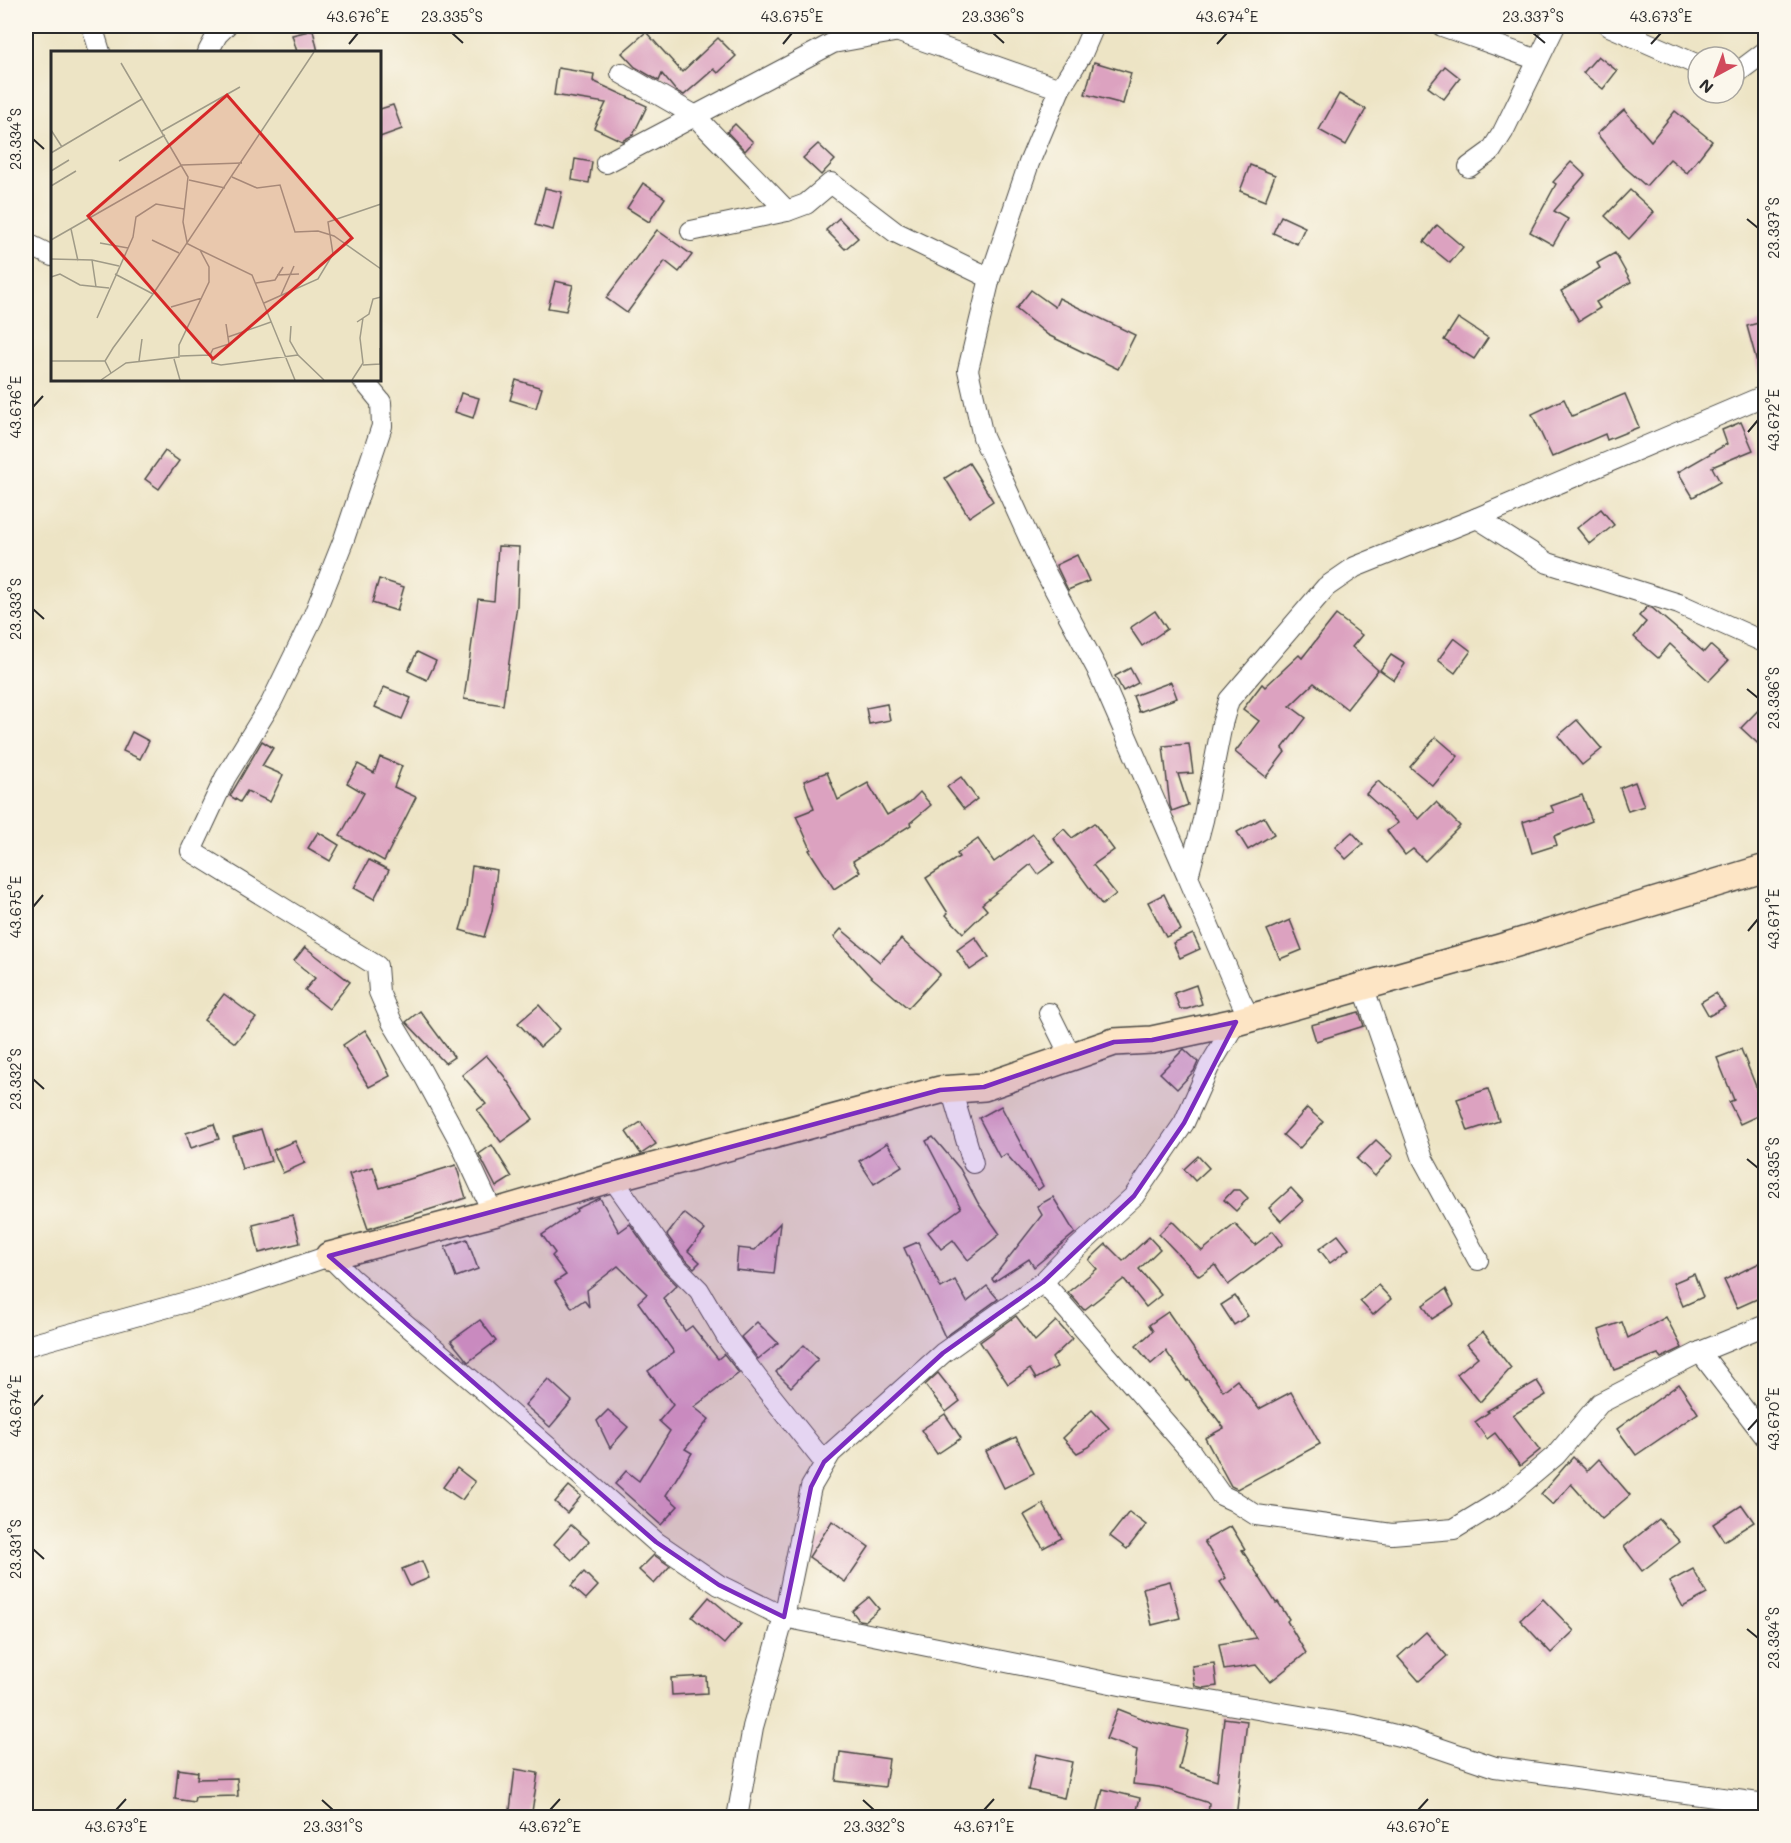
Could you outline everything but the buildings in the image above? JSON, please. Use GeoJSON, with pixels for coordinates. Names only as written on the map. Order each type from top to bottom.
{"type":"FeatureCollection","features":[{"type":"Feature","properties":{"kind":"street"},"geometry":{"type":"LineString","coordinates":[[92,26],[100,51]]}},
{"type":"Feature","properties":{"kind":"street"},"geometry":{"type":"LineString","coordinates":[[208,51],[217,34],[226,26]]}},
{"type":"Feature","properties":{"kind":"street"},"geometry":{"type":"LineString","coordinates":[[737,1818],[753,1727],[784,1617],[811,1487],[824,1462],[831,1453],[943,1353],[1043,1282],[1134,1196],[1184,1124],[1209,1067],[1243,1020],[1241,1000],[1097,669],[1040,562],[983,437],[969,370],[990,278],[1029,163],[1060,89],[1082,54],[1094,26]]}},
{"type":"Feature","properties":{"kind":"street"},"geometry":{"type":"LineString","coordinates":[[1442,26],[1538,60]]}},
{"type":"Feature","properties":{"kind":"street"},"geometry":{"type":"LineString","coordinates":[[1469,167],[1491,151],[1503,132],[1556,26]]}},
{"type":"Feature","properties":{"kind":"street"},"geometry":{"type":"LineString","coordinates":[[1609,26],[1686,60]]}},
{"type":"Feature","properties":{"kind":"street"},"geometry":{"type":"LineString","coordinates":[[606,163],[833,43],[887,29],[1060,89]]}},
{"type":"Feature","properties":{"kind":"street"},"geometry":{"type":"LineString","coordinates":[[1746,66],[1766,51]]}},
{"type":"Feature","properties":{"kind":"street"},"geometry":{"type":"LineString","coordinates":[[621,74],[694,115],[787,211]]}},
{"type":"Feature","properties":{"kind":"street"},"geometry":{"type":"LineString","coordinates":[[691,231],[787,211],[806,204],[831,183],[895,232],[990,278]]}},
{"type":"Feature","properties":{"kind":"street"},"geometry":{"type":"LineString","coordinates":[[26,243],[51,256]]}},
{"type":"Feature","properties":{"kind":"street"},"geometry":{"type":"LineString","coordinates":[[364,381],[381,402],[382,426],[344,539],[313,617],[271,703],[225,778],[191,851],[377,966],[379,992],[392,1022],[454,1132],[493,1213]]}},
{"type":"Feature","properties":{"kind":"street"},"geometry":{"type":"LineString","coordinates":[[1188,877],[1203,820],[1228,700],[1326,587],[1354,567],[1477,518],[1766,395]]}},
{"type":"Feature","properties":{"kind":"street"},"geometry":{"type":"LineString","coordinates":[[1477,518],[1548,563],[1679,604],[1766,643]]}},
{"type":"Feature","properties":{"kind":"street"},"geometry":{"type":"LineString","coordinates":[[26,1346],[230,1290],[329,1256],[493,1213],[612,1178],[940,1090],[984,1087],[1114,1042],[1152,1040],[1243,1020],[1500,948],[1766,868]]}},
{"type":"Feature","properties":{"kind":"street"},"geometry":{"type":"LineString","coordinates":[[1363,986],[1423,1159],[1478,1260]]}},
{"type":"Feature","properties":{"kind":"street"},"geometry":{"type":"LineString","coordinates":[[1049,1013],[1071,1057]]}},
{"type":"Feature","properties":{"kind":"street"},"geometry":{"type":"LineString","coordinates":[[951,1089],[973,1163]]}},
{"type":"Feature","properties":{"kind":"street"},"geometry":{"type":"LineString","coordinates":[[612,1178],[672,1263],[699,1290],[728,1339],[754,1374],[824,1462]]}},
{"type":"Feature","properties":{"kind":"street"},"geometry":{"type":"LineString","coordinates":[[329,1256],[352,1280],[481,1388],[656,1542],[719,1585],[784,1617],[1150,1691],[1354,1725],[1412,1739],[1495,1767],[1766,1804]]}},
{"type":"Feature","properties":{"kind":"street"},"geometry":{"type":"LineString","coordinates":[[1043,1282],[1191,1452],[1221,1495],[1256,1515],[1392,1534],[1454,1529],[1505,1498],[1556,1455],[1600,1403],[1700,1352],[1766,1326]]}},
{"type":"Feature","properties":{"kind":"street"},"geometry":{"type":"LineString","coordinates":[[1700,1352],[1766,1438]]}},
{"type":"Feature","properties":{"kind":"highlighted area"},"geometry":{"type":"Polygon","coordinates":[[[1236,1022],[1184,1123],[1134,1196],[1043,1282],[943,1353],[824,1462],[811,1487],[784,1617],[719,1585],[656,1542],[329,1256],[940,1090],[984,1087],[1114,1042],[1152,1040],[1236,1022]]]}}]}
